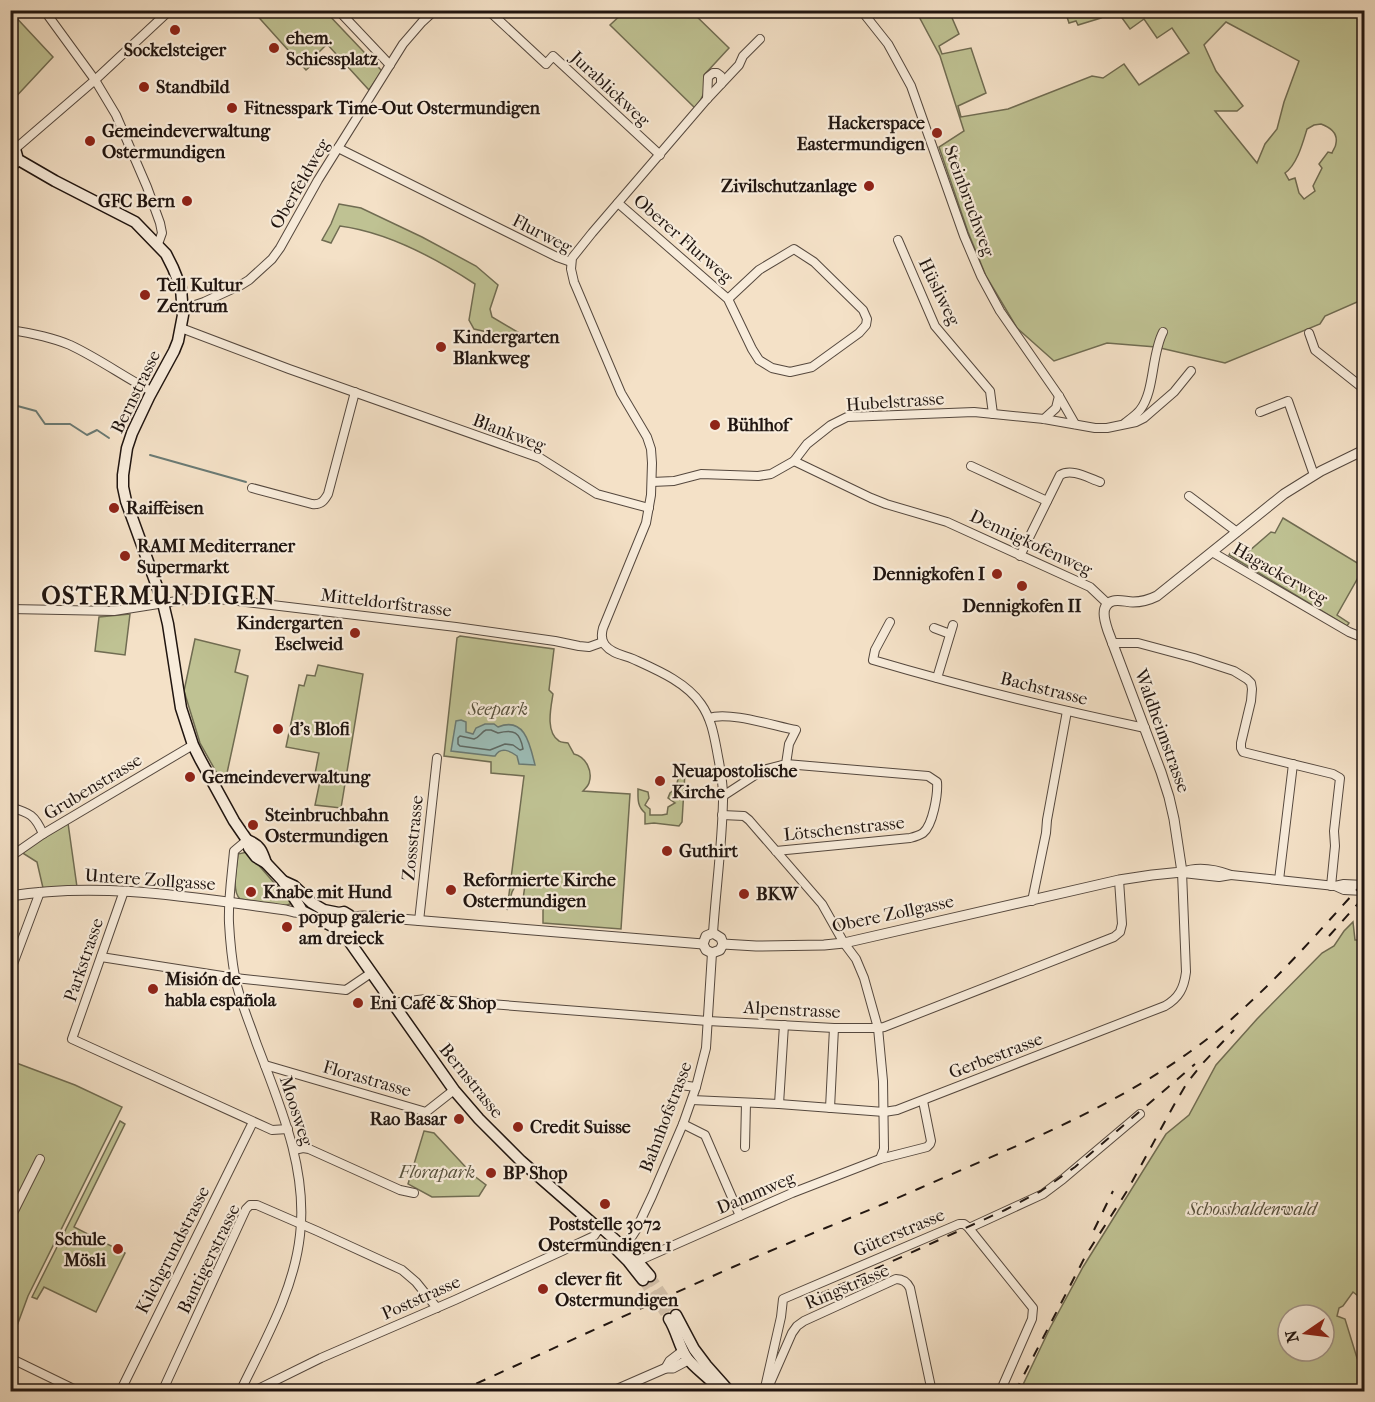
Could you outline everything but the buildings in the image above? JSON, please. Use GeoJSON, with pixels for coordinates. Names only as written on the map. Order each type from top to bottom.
{"type":"FeatureCollection","features":[{"type":"Feature","properties":{"kind":"main road","name":"Bernstrasse"},"geometry":{"type":"LineString","coordinates":[[13,157],[129,226],[147,234],[170,260],[181,288],[183,309],[181,327],[174,351],[132,433],[124,464],[123,487],[163,603],[181,708],[193,745],[247,840],[255,843],[262,851],[266,863],[283,881],[302,909]]}},
{"type":"Feature","properties":{"kind":"main road","name":"Bernstrasse"},"geometry":{"type":"LineString","coordinates":[[283,881],[294,886],[312,903],[324,910],[346,913],[351,918]]}},
{"type":"Feature","properties":{"kind":"main road","name":"Bernstrasse"},"geometry":{"type":"LineString","coordinates":[[302,909],[304,902],[312,903]]}},
{"type":"Feature","properties":{"kind":"main road"},"geometry":{"type":"LineString","coordinates":[[302,909],[338,929],[348,930],[351,918]]}},
{"type":"Feature","properties":{"kind":"main road"},"geometry":{"type":"LineString","coordinates":[[338,929],[334,919],[339,913]]}},
{"type":"Feature","properties":{"kind":"main road","name":"Bernstrasse"},"geometry":{"type":"LineString","coordinates":[[338,929],[454,1090],[479,1119],[505,1146],[599,1229],[601,1234],[638,1261],[646,1278],[623,1251]]}},
{"type":"Feature","properties":{"kind":"main road"},"geometry":{"type":"LineString","coordinates":[[673,1317],[674,1326],[692,1355],[721,1392]]}},
{"type":"Feature","properties":{"kind":"main road"},"geometry":{"type":"LineString","coordinates":[[692,1355],[706,1365],[730,1392]]}},
{"type":"Feature","properties":{"kind":"street"},"geometry":{"type":"LineString","coordinates":[[44,10],[113,108],[130,144],[160,223],[162,232],[158,244]]}},
{"type":"Feature","properties":{"kind":"street"},"geometry":{"type":"LineString","coordinates":[[13,157],[170,10]]}},
{"type":"Feature","properties":{"kind":"street"},"geometry":{"type":"LineString","coordinates":[[338,10],[390,65]]}},
{"type":"Feature","properties":{"kind":"street","name":"Oberfeldweg"},"geometry":{"type":"LineString","coordinates":[[183,309],[241,285],[273,259],[318,180],[403,44],[435,10]]}},
{"type":"Feature","properties":{"kind":"street","name":"Jurablickweg"},"geometry":{"type":"LineString","coordinates":[[489,10],[546,64],[553,56],[660,155]]}},
{"type":"Feature","properties":{"kind":"street","name":"Steinbruchweg"},"geometry":{"type":"LineString","coordinates":[[861,10],[888,44],[911,86],[964,236],[981,276],[1000,311],[1059,396],[1075,424]]}},
{"type":"Feature","properties":{"kind":"street","name":"Oberer Flurweg"},"geometry":{"type":"LineString","coordinates":[[571,262],[576,252],[707,99],[740,65],[743,56],[760,39]]}},
{"type":"Feature","properties":{"kind":"street","name":"Oberer Flurweg"},"geometry":{"type":"LineString","coordinates":[[707,99],[708,77],[717,73],[721,76],[721,84]]}},
{"type":"Feature","properties":{"kind":"street","name":"Flurweg"},"geometry":{"type":"LineString","coordinates":[[338,148],[549,254],[571,262],[577,291],[621,393],[644,429],[651,449],[650,508],[643,532],[602,632],[603,642]]}},
{"type":"Feature","properties":{"kind":"street","name":"Oberer Flurweg"},"geometry":{"type":"LineString","coordinates":[[618,203],[728,298],[752,349],[759,360],[772,368],[790,372],[812,367],[859,333],[866,325],[867,319],[863,310],[814,262],[794,249],[759,270],[728,298]]}},
{"type":"Feature","properties":{"kind":"street","name":"Hüsliweg"},"geometry":{"type":"LineString","coordinates":[[898,240],[935,326],[990,391],[993,414]]}},
{"type":"Feature","properties":{"kind":"street","name":"Blankweg"},"geometry":{"type":"LineString","coordinates":[[181,327],[289,369],[540,458],[597,494],[650,508]]}},
{"type":"Feature","properties":{"kind":"street"},"geometry":{"type":"LineString","coordinates":[[10,330],[70,345],[151,392]]}},
{"type":"Feature","properties":{"kind":"street"},"geometry":{"type":"LineString","coordinates":[[1124,424],[1139,411],[1145,401],[1156,346],[1163,332]]}},
{"type":"Feature","properties":{"kind":"street"},"geometry":{"type":"LineString","coordinates":[[1309,333],[1315,350],[1365,389]]}},
{"type":"Feature","properties":{"kind":"street","name":"Hubelstrasse"},"geometry":{"type":"LineString","coordinates":[[652,482],[674,481],[701,474],[765,476],[794,461],[807,444],[831,425],[848,417],[974,412],[1103,428],[1136,422],[1149,415],[1174,392],[1191,371]]}},
{"type":"Feature","properties":{"kind":"street"},"geometry":{"type":"LineString","coordinates":[[252,488],[312,504],[323,501],[328,494],[355,392]]}},
{"type":"Feature","properties":{"kind":"street"},"geometry":{"type":"LineString","coordinates":[[1044,419],[1056,408],[1059,396]]}},
{"type":"Feature","properties":{"kind":"street"},"geometry":{"type":"LineString","coordinates":[[1260,412],[1288,401],[1314,475]]}},
{"type":"Feature","properties":{"kind":"street"},"geometry":{"type":"LineString","coordinates":[[1108,604],[1115,600],[1139,602],[1157,596],[1284,494],[1314,475],[1365,450]]}},
{"type":"Feature","properties":{"kind":"street","name":"Dennigkofenweg"},"geometry":{"type":"LineString","coordinates":[[794,461],[871,498],[947,522],[1090,587],[1108,604]]}},
{"type":"Feature","properties":{"kind":"street"},"geometry":{"type":"LineString","coordinates":[[971,466],[1047,501]]}},
{"type":"Feature","properties":{"kind":"street"},"geometry":{"type":"LineString","coordinates":[[1020,556],[1060,475],[1070,472],[1100,482]]}},
{"type":"Feature","properties":{"kind":"street"},"geometry":{"type":"LineString","coordinates":[[1188,496],[1237,532]]}},
{"type":"Feature","properties":{"kind":"street","name":"Hagackerweg"},"geometry":{"type":"LineString","coordinates":[[1212,552],[1349,633],[1365,638]]}},
{"type":"Feature","properties":{"kind":"street","name":"Mitteldorfstrasse"},"geometry":{"type":"LineString","coordinates":[[10,609],[114,611],[196,598],[456,627],[579,646],[589,647],[603,642]]}},
{"type":"Feature","properties":{"kind":"street","name":"Waldheimstrasse"},"geometry":{"type":"LineString","coordinates":[[1108,604],[1104,614],[1108,631],[1169,797],[1182,872]]}},
{"type":"Feature","properties":{"kind":"street","name":"Bachstrasse"},"geometry":{"type":"LineString","coordinates":[[890,621],[875,650],[873,660],[1067,711],[1145,728]]}},
{"type":"Feature","properties":{"kind":"street"},"geometry":{"type":"LineString","coordinates":[[937,678],[953,625]]}},
{"type":"Feature","properties":{"kind":"street"},"geometry":{"type":"LineString","coordinates":[[934,628],[950,634]]}},
{"type":"Feature","properties":{"kind":"street"},"geometry":{"type":"LineString","coordinates":[[603,642],[612,651],[636,660],[680,684],[696,698],[709,718],[723,796],[713,933]]}},
{"type":"Feature","properties":{"kind":"street"},"geometry":{"type":"LineString","coordinates":[[1112,643],[1138,643],[1242,674],[1251,683],[1252,689],[1241,748],[1243,752],[1333,774],[1340,778],[1334,831],[1333,886]]}},
{"type":"Feature","properties":{"kind":"street"},"geometry":{"type":"LineString","coordinates":[[1032,901],[1067,711]]}},
{"type":"Feature","properties":{"kind":"street"},"geometry":{"type":"LineString","coordinates":[[709,718],[724,716],[796,730],[789,744],[786,764],[763,770],[723,796]]}},
{"type":"Feature","properties":{"kind":"street","name":"Grubenstrasse"},"geometry":{"type":"LineString","coordinates":[[10,857],[43,834],[193,745]]}},
{"type":"Feature","properties":{"kind":"street","name":"Zossstrasse"},"geometry":{"type":"LineString","coordinates":[[419,921],[437,758]]}},
{"type":"Feature","properties":{"kind":"street","name":"Lötschenstrasse"},"geometry":{"type":"LineString","coordinates":[[776,851],[910,838],[923,834],[929,825],[938,794],[937,782],[928,776],[786,764]]}},
{"type":"Feature","properties":{"kind":"street"},"geometry":{"type":"LineString","coordinates":[[1279,880],[1293,764]]}},
{"type":"Feature","properties":{"kind":"street"},"geometry":{"type":"LineString","coordinates":[[10,807],[32,815],[43,834]]}},
{"type":"Feature","properties":{"kind":"street"},"geometry":{"type":"LineString","coordinates":[[722,815],[746,817],[817,897],[856,959],[864,978],[878,1028],[884,1112],[882,1156]]}},
{"type":"Feature","properties":{"kind":"street","name":"Moosweg"},"geometry":{"type":"LineString","coordinates":[[240,1392],[286,1294],[297,1256],[301,1224],[299,1180],[294,1150],[235,978],[229,923],[234,850],[247,840]]}},
{"type":"Feature","properties":{"kind":"street","name":"Obere Zollgasse"},"geometry":{"type":"LineString","coordinates":[[723,944],[756,946],[844,943],[1119,880],[1182,872],[1192,868],[1365,891]]}},
{"type":"Feature","properties":{"kind":"street","name":"Gerbestrasse"},"geometry":{"type":"LineString","coordinates":[[692,1100],[884,1112],[897,1110],[1165,1006],[1178,996],[1186,972],[1182,872]]}},
{"type":"Feature","properties":{"kind":"street","name":"Alpenstrasse"},"geometry":{"type":"LineString","coordinates":[[392,1003],[426,999],[708,1021],[834,1028],[878,1028],[1117,935],[1122,928],[1119,880]]}},
{"type":"Feature","properties":{"kind":"street","name":"Obere Zollgasse"},"geometry":{"type":"LineString","coordinates":[[1333,886],[1365,885]]}},
{"type":"Feature","properties":{"kind":"street","name":"Untere Zollgasse"},"geometry":{"type":"LineString","coordinates":[[10,896],[40,892],[124,891],[176,895],[287,910],[302,909]]}},
{"type":"Feature","properties":{"kind":"street","name":"Parkstrasse"},"geometry":{"type":"LineString","coordinates":[[124,891],[72,1040],[253,1122]]}},
{"type":"Feature","properties":{"kind":"street"},"geometry":{"type":"LineString","coordinates":[[10,972],[40,892]]}},
{"type":"Feature","properties":{"kind":"street"},"geometry":{"type":"LineString","coordinates":[[351,918],[364,916],[703,944]]}},
{"type":"Feature","properties":{"kind":"street"},"geometry":{"type":"LineString","coordinates":[[713,933],[721,938],[723,944],[720,950],[712,953],[706,950],[703,944],[706,936],[713,933]]}},
{"type":"Feature","properties":{"kind":"street","name":"Bahnhofstrasse"},"geometry":{"type":"LineString","coordinates":[[623,1251],[636,1230],[683,1124],[696,1087],[704,1059],[712,953]]}},
{"type":"Feature","properties":{"kind":"street"},"geometry":{"type":"LineString","coordinates":[[101,957],[235,978],[346,990],[371,973]]}},
{"type":"Feature","properties":{"kind":"street"},"geometry":{"type":"LineString","coordinates":[[779,1104],[784,1024]]}},
{"type":"Feature","properties":{"kind":"street"},"geometry":{"type":"LineString","coordinates":[[830,1108],[834,1028]]}},
{"type":"Feature","properties":{"kind":"street","name":"Florastrasse"},"geometry":{"type":"LineString","coordinates":[[265,1065],[426,1112],[454,1090]]}},
{"type":"Feature","properties":{"kind":"street"},"geometry":{"type":"LineString","coordinates":[[680,1084],[696,1087]]}},
{"type":"Feature","properties":{"kind":"street","name":"Dammweg"},"geometry":{"type":"LineString","coordinates":[[638,1261],[792,1192],[882,1156],[927,1147],[931,1141],[922,1101]]}},
{"type":"Feature","properties":{"kind":"street"},"geometry":{"type":"LineString","coordinates":[[745,1147],[746,1103]]}},
{"type":"Feature","properties":{"kind":"street"},"geometry":{"type":"LineString","coordinates":[[969,1228],[1042,1194],[1140,1114]]}},
{"type":"Feature","properties":{"kind":"street"},"geometry":{"type":"LineString","coordinates":[[253,1122],[272,1130],[288,1129]]}},
{"type":"Feature","properties":{"kind":"street","name":"Kilchgrundstrasse"},"geometry":{"type":"LineString","coordinates":[[120,1392],[253,1122]]}},
{"type":"Feature","properties":{"kind":"street"},"geometry":{"type":"LineString","coordinates":[[683,1124],[705,1135],[740,1216]]}},
{"type":"Feature","properties":{"kind":"street"},"geometry":{"type":"LineString","coordinates":[[294,1150],[307,1148],[400,1190],[414,1193]]}},
{"type":"Feature","properties":{"kind":"street"},"geometry":{"type":"LineString","coordinates":[[10,1219],[40,1159]]}},
{"type":"Feature","properties":{"kind":"street","name":"Bantigerstrasse"},"geometry":{"type":"LineString","coordinates":[[162,1392],[248,1206],[252,1204],[402,1270],[416,1282],[437,1308]]}},
{"type":"Feature","properties":{"kind":"street","name":"Güterstrasse"},"geometry":{"type":"LineString","coordinates":[[765,1392],[783,1299],[959,1224],[964,1224],[969,1228],[1033,1308],[1032,1319],[1000,1392]]}},
{"type":"Feature","properties":{"kind":"street","name":"Poststrasse"},"geometry":{"type":"LineString","coordinates":[[252,1392],[321,1358],[594,1236],[599,1229]]}},
{"type":"Feature","properties":{"kind":"street","name":"Ringstrasse"},"geometry":{"type":"LineString","coordinates":[[765,1392],[796,1326],[896,1279],[901,1279],[910,1288],[932,1392]]}},
{"type":"Feature","properties":{"kind":"street"},"geometry":{"type":"LineString","coordinates":[[611,1392],[666,1368],[673,1368],[692,1355]]}},
{"type":"Feature","properties":{"kind":"street"},"geometry":{"type":"LineString","coordinates":[[10,1358],[80,1392]]}},
{"type":"Feature","properties":{"kind":"green space"},"geometry":{"type":"Polygon","coordinates":[[[1065,10],[1111,11],[1101,18],[1078,25],[1076,21],[1069,23],[1065,10]]]}},
{"type":"Feature","properties":{"kind":"green space"},"geometry":{"type":"Polygon","coordinates":[[[1160,10],[1364,11],[1364,299],[1325,316],[1320,324],[1225,363],[1156,347],[1107,343],[1054,361],[1017,328],[986,276],[968,232],[939,147],[964,131],[940,56],[916,11],[949,11],[959,34],[939,46],[942,54],[971,48],[986,93],[958,106],[961,117],[1008,109],[1092,76],[1103,78],[1124,64],[1139,85],[1189,53],[1172,28],[1157,38],[1144,19],[1130,29],[1117,11],[1141,11],[1160,16],[1160,10]],[[1226,22],[1204,45],[1216,71],[1243,106],[1237,111],[1215,111],[1257,163],[1265,144],[1277,129],[1299,61],[1226,22]],[[1321,124],[1307,129],[1296,159],[1285,173],[1289,180],[1295,178],[1299,193],[1304,199],[1315,191],[1313,186],[1322,168],[1319,164],[1328,152],[1332,153],[1336,144],[1334,133],[1321,124]]]}},
{"type":"Feature","properties":{"kind":"green space"},"geometry":{"type":"Polygon","coordinates":[[[253,11],[325,11],[382,71],[369,90],[327,44],[313,58],[313,64],[306,70],[253,11]]]}},
{"type":"Feature","properties":{"kind":"green space"},"geometry":{"type":"Polygon","coordinates":[[[625,11],[691,11],[729,48],[704,75],[704,93],[696,109],[610,25],[625,11]]]}},
{"type":"Feature","properties":{"kind":"green space"},"geometry":{"type":"Polygon","coordinates":[[[11,12],[53,57],[10,102],[11,12]]]}},
{"type":"Feature","properties":{"kind":"green space"},"geometry":{"type":"Polygon","coordinates":[[[339,204],[361,208],[476,266],[498,285],[490,309],[492,317],[536,343],[474,329],[469,320],[475,284],[410,248],[375,234],[340,226],[331,243],[322,240],[339,204]]]}},
{"type":"Feature","properties":{"kind":"green space"},"geometry":{"type":"Polygon","coordinates":[[[1283,518],[1364,567],[1337,615],[1349,623],[1347,626],[1229,555],[1231,552],[1241,558],[1271,532],[1275,533],[1283,518]]]}},
{"type":"Feature","properties":{"kind":"green space"},"geometry":{"type":"Polygon","coordinates":[[[130,614],[125,655],[95,651],[99,617],[130,614]]]}},
{"type":"Feature","properties":{"kind":"green space","name":"Seepark"},"geometry":{"type":"Polygon","coordinates":[[[460,636],[554,649],[549,690],[553,694],[550,719],[552,732],[560,742],[568,743],[574,754],[588,765],[590,778],[583,791],[630,794],[621,929],[543,923],[543,909],[522,906],[525,885],[517,883],[507,910],[524,776],[491,773],[491,762],[444,756],[457,638],[460,636]]]}},
{"type":"Feature","properties":{"kind":"green space"},"geometry":{"type":"Polygon","coordinates":[[[195,639],[240,650],[235,672],[248,676],[227,773],[219,777],[200,743],[184,691],[195,639]]]}},
{"type":"Feature","properties":{"kind":"green space"},"geometry":{"type":"Polygon","coordinates":[[[318,665],[363,674],[341,808],[315,805],[320,781],[314,779],[319,753],[286,747],[299,685],[304,686],[307,675],[315,676],[318,665]]]}},
{"type":"Feature","properties":{"kind":"green space"},"geometry":{"type":"Polygon","coordinates":[[[685,772],[682,822],[679,826],[645,824],[645,813],[639,805],[638,789],[648,792],[649,798],[645,805],[650,809],[650,815],[667,814],[668,807],[675,803],[668,798],[676,788],[678,779],[676,774],[685,772]]]}},
{"type":"Feature","properties":{"kind":"green space"},"geometry":{"type":"Polygon","coordinates":[[[68,823],[77,887],[43,888],[37,862],[21,852],[68,823]]]}},
{"type":"Feature","properties":{"kind":"green space"},"geometry":{"type":"Polygon","coordinates":[[[247,852],[276,885],[291,897],[293,903],[284,906],[240,899],[235,884],[238,854],[247,852]]]}},
{"type":"Feature","properties":{"kind":"green space","name":"Schosshaldenwald"},"geometry":{"type":"Polygon","coordinates":[[[1353,922],[1355,940],[1364,940],[1364,1299],[1353,1292],[1339,1308],[1337,1316],[1345,1319],[1357,1358],[1364,1371],[1364,1391],[1020,1391],[1083,1267],[1166,1134],[1189,1115],[1216,1065],[1257,1019],[1322,953],[1334,946],[1353,922]]]}},
{"type":"Feature","properties":{"kind":"green space"},"geometry":{"type":"Polygon","coordinates":[[[11,1061],[75,1085],[122,1107],[28,1296],[11,1342],[11,1061]]]}},
{"type":"Feature","properties":{"kind":"green space"},"geometry":{"type":"Polygon","coordinates":[[[120,1121],[125,1124],[74,1227],[125,1253],[96,1312],[44,1287],[37,1299],[32,1297],[120,1121]]]}},
{"type":"Feature","properties":{"kind":"green space","name":"Florapark"},"geometry":{"type":"Polygon","coordinates":[[[424,1131],[434,1133],[473,1175],[486,1185],[479,1196],[432,1197],[408,1184],[424,1131]]]}},
{"type":"Feature","properties":{"kind":"water"},"geometry":{"type":"Polygon","coordinates":[[[456,721],[466,722],[466,732],[473,734],[476,728],[485,724],[494,724],[498,727],[514,725],[525,734],[535,765],[519,764],[517,756],[506,750],[500,751],[495,756],[451,751],[456,721]]]}},
{"type":"Feature","properties":{"kind":"waterway"},"geometry":{"type":"LineString","coordinates":[[10,404],[36,411],[45,424],[70,424],[87,435],[97,430],[109,438]]}},
{"type":"Feature","properties":{"kind":"waterway"},"geometry":{"type":"LineString","coordinates":[[150,455],[246,482]]}},
{"type":"Feature","properties":{"kind":"tunnel"},"geometry":{"type":"LineString","coordinates":[[650,1276],[676,1315]]}},
{"type":"Feature","properties":{"kind":"tunnel"},"geometry":{"type":"LineString","coordinates":[[643,1280],[669,1319]]}},
{"type":"Feature","properties":{"kind":"railway"},"geometry":{"type":"LineString","coordinates":[[458,1392],[733,1267],[1023,1143],[1126,1092],[1191,1051],[1238,1013],[1282,971],[1364,882]]}},
{"type":"Feature","properties":{"kind":"railway"},"geometry":{"type":"LineString","coordinates":[[1329,936],[1364,897]]}},
{"type":"Feature","properties":{"kind":"railway"},"geometry":{"type":"LineString","coordinates":[[1015,1392],[1086,1255],[1127,1191],[1187,1083],[1234,1030]]}},
{"type":"Feature","properties":{"kind":"railway"},"geometry":{"type":"LineString","coordinates":[[820,1294],[1005,1210],[1041,1191],[1075,1167],[1195,1064]]}},
{"type":"Feature","properties":{"kind":"railway"},"geometry":{"type":"LineString","coordinates":[[1094,1230],[1113,1191]]}},
{"type":"Feature","properties":{"kind":"place","name":"Sockelsteiger"},"geometry":{"type":"Point","coordinates":[175,30]}},
{"type":"Feature","properties":{"kind":"place","name":"ehem. Schiessplatz"},"geometry":{"type":"Point","coordinates":[274,48]}},
{"type":"Feature","properties":{"kind":"place","name":"Standbild"},"geometry":{"type":"Point","coordinates":[144,87]}},
{"type":"Feature","properties":{"kind":"place","name":"Fitnesspark Time-Out Ostermundigen"},"geometry":{"type":"Point","coordinates":[232,108]}},
{"type":"Feature","properties":{"kind":"place","name":"Hackerspace Eastermundigen"},"geometry":{"type":"Point","coordinates":[937,133]}},
{"type":"Feature","properties":{"kind":"place","name":"Gemeindeverwaltung Ostermundigen"},"geometry":{"type":"Point","coordinates":[90,141]}},
{"type":"Feature","properties":{"kind":"place","name":"Zivilschutzanlage"},"geometry":{"type":"Point","coordinates":[869,186]}},
{"type":"Feature","properties":{"kind":"place","name":"GFC Bern"},"geometry":{"type":"Point","coordinates":[187,201]}},
{"type":"Feature","properties":{"kind":"place","name":"Tell Kultur Zentrum"},"geometry":{"type":"Point","coordinates":[145,295]}},
{"type":"Feature","properties":{"kind":"place","name":"Kindergarten Blankweg"},"geometry":{"type":"Point","coordinates":[441,347]}},
{"type":"Feature","properties":{"kind":"place","name":"Bühlhof"},"geometry":{"type":"Point","coordinates":[715,425]}},
{"type":"Feature","properties":{"kind":"place","name":"Raiffeisen"},"geometry":{"type":"Point","coordinates":[114,508]}},
{"type":"Feature","properties":{"kind":"place","name":"RAMI Mediterraner Supermarkt"},"geometry":{"type":"Point","coordinates":[125,556]}},
{"type":"Feature","properties":{"kind":"place","name":"Dennigkofen I"},"geometry":{"type":"Point","coordinates":[997,574]}},
{"type":"Feature","properties":{"kind":"place","name":"Dennigkofen II"},"geometry":{"type":"Point","coordinates":[1022,586]}},
{"type":"Feature","properties":{"kind":"place","name":"Kindergarten Eselweid"},"geometry":{"type":"Point","coordinates":[355,633]}},
{"type":"Feature","properties":{"kind":"place","name":"d's Blofi"},"geometry":{"type":"Point","coordinates":[278,729]}},
{"type":"Feature","properties":{"kind":"place","name":"Gemeindeverwaltung"},"geometry":{"type":"Point","coordinates":[190,777]}},
{"type":"Feature","properties":{"kind":"place","name":"Neuapostolische Kirche"},"geometry":{"type":"Point","coordinates":[660,781]}},
{"type":"Feature","properties":{"kind":"place","name":"Steinbruchbahn Ostermundigen"},"geometry":{"type":"Point","coordinates":[253,825]}},
{"type":"Feature","properties":{"kind":"place","name":"Guthirt"},"geometry":{"type":"Point","coordinates":[667,851]}},
{"type":"Feature","properties":{"kind":"place","name":"Reformierte Kirche Ostermundigen"},"geometry":{"type":"Point","coordinates":[451,890]}},
{"type":"Feature","properties":{"kind":"place","name":"Knabe mit Hund"},"geometry":{"type":"Point","coordinates":[251,892]}},
{"type":"Feature","properties":{"kind":"place","name":"BKW"},"geometry":{"type":"Point","coordinates":[744,894]}},
{"type":"Feature","properties":{"kind":"place","name":"popup galerie am dreieck"},"geometry":{"type":"Point","coordinates":[287,927]}},
{"type":"Feature","properties":{"kind":"place","name":"Misión de habla española"},"geometry":{"type":"Point","coordinates":[153,989]}},
{"type":"Feature","properties":{"kind":"place","name":"Eni Café & Shop"},"geometry":{"type":"Point","coordinates":[358,1003]}},
{"type":"Feature","properties":{"kind":"place","name":"Rao Basar"},"geometry":{"type":"Point","coordinates":[459,1119]}},
{"type":"Feature","properties":{"kind":"place","name":"Credit Suisse"},"geometry":{"type":"Point","coordinates":[518,1127]}},
{"type":"Feature","properties":{"kind":"place","name":"BP Shop"},"geometry":{"type":"Point","coordinates":[491,1173]}},
{"type":"Feature","properties":{"kind":"place","name":"Poststelle 3072 Ostermundigen 1"},"geometry":{"type":"Point","coordinates":[605,1204]}},
{"type":"Feature","properties":{"kind":"place","name":"Schule Mösli"},"geometry":{"type":"Point","coordinates":[118,1249]}},
{"type":"Feature","properties":{"kind":"place","name":"clever fit Ostermundigen"},"geometry":{"type":"Point","coordinates":[543,1289]}},
{"type":"Feature","properties":{"kind":"district","name":"OSTERMUNDIGEN"},"geometry":{"type":"Point","coordinates":[159,596]}}]}
